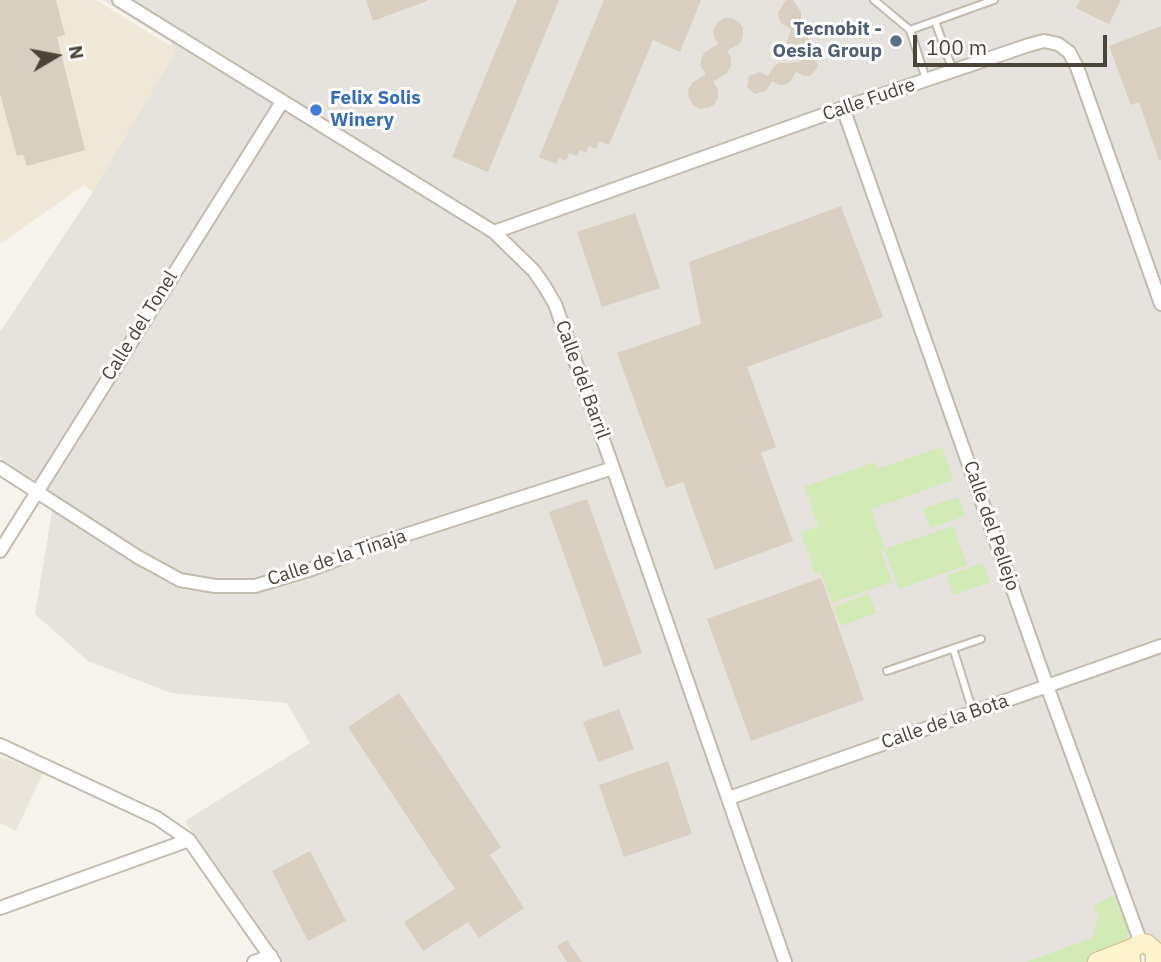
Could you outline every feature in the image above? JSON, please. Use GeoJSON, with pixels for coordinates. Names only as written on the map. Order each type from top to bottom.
{"type":"FeatureCollection","features":[{"type":"Feature","properties":{"kind":"street","name":"Calle del Barril"},"geometry":{"type":"LineString","coordinates":[[119,0],[494,232],[534,271],[555,304],[785,962]]}},
{"type":"Feature","properties":{"kind":"street","name":"Calle Fudre"},"geometry":{"type":"LineString","coordinates":[[494,232],[843,108],[1044,41],[1058,44],[1069,52],[1077,66],[1161,304]]}},
{"type":"Feature","properties":{"kind":"street","name":"Calle del Tonel"},"geometry":{"type":"LineString","coordinates":[[0,551],[282,102]]}},
{"type":"Feature","properties":{"kind":"street","name":"Calle del Pellejo"},"geometry":{"type":"LineString","coordinates":[[843,108],[1047,686],[1143,948]]}},
{"type":"Feature","properties":{"kind":"street","name":"Calle de la Tinaja"},"geometry":{"type":"LineString","coordinates":[[0,468],[138,557],[180,580],[215,586],[255,586],[613,468]]}},
{"type":"Feature","properties":{"kind":"street","name":"Calle de la Bota"},"geometry":{"type":"LineString","coordinates":[[729,798],[1161,646]]}},
{"type":"Feature","properties":{"kind":"street"},"geometry":{"type":"LineString","coordinates":[[0,745],[157,817],[189,839],[272,959],[254,962]]}},
{"type":"Feature","properties":{"kind":"street"},"geometry":{"type":"LineString","coordinates":[[0,908],[189,839]]}},
{"type":"Feature","properties":{"kind":"street"},"geometry":{"type":"LineString","coordinates":[[1097,962],[1143,948],[1155,951],[1157,961]]}},
{"type":"Feature","properties":{"kind":"lane"},"geometry":{"type":"LineString","coordinates":[[874,0],[909,30],[927,81]]}},
{"type":"Feature","properties":{"kind":"lane"},"geometry":{"type":"LineString","coordinates":[[909,30],[994,0]]}},
{"type":"Feature","properties":{"kind":"lane"},"geometry":{"type":"LineString","coordinates":[[935,21],[953,71]]}},
{"type":"Feature","properties":{"kind":"lane"},"geometry":{"type":"LineString","coordinates":[[887,671],[981,639]]}},
{"type":"Feature","properties":{"kind":"lane"},"geometry":{"type":"LineString","coordinates":[[953,648],[973,712]]}},
{"type":"Feature","properties":{"kind":"shaded area"},"geometry":{"type":"Polygon","coordinates":[[[0,0],[96,0],[177,50],[93,192],[84,185],[0,244],[0,0]]]}},
{"type":"Feature","properties":{"kind":"shaded area"},"geometry":{"type":"Polygon","coordinates":[[[103,0],[1161,0],[1161,941],[1097,962],[273,962],[185,821],[310,743],[287,703],[171,693],[88,661],[35,614],[55,494],[0,458],[0,332],[93,192],[172,43],[103,0]]]}},
{"type":"Feature","properties":{"kind":"shaded area"},"geometry":{"type":"Polygon","coordinates":[[[801,0],[865,0],[901,38],[910,53],[904,55],[903,65],[899,68],[833,91],[801,0]]]}},
{"type":"Feature","properties":{"kind":"shaded area"},"geometry":{"type":"Polygon","coordinates":[[[0,756],[43,773],[16,831],[0,823],[0,756]]]}},
{"type":"Feature","properties":{"kind":"green space"},"geometry":{"type":"Polygon","coordinates":[[[942,447],[953,480],[871,509],[885,549],[953,526],[967,565],[899,589],[884,549],[881,551],[892,582],[832,603],[821,572],[815,574],[801,533],[818,526],[804,487],[875,462],[878,469],[942,447]]]}},
{"type":"Feature","properties":{"kind":"green space"},"geometry":{"type":"Polygon","coordinates":[[[958,497],[965,516],[930,528],[923,509],[958,497]]]}},
{"type":"Feature","properties":{"kind":"green space"},"geometry":{"type":"Polygon","coordinates":[[[983,563],[990,582],[954,595],[947,576],[983,563]]]}},
{"type":"Feature","properties":{"kind":"green space"},"geometry":{"type":"Polygon","coordinates":[[[869,594],[876,613],[840,626],[834,607],[869,594]]]}},
{"type":"Feature","properties":{"kind":"green space"},"geometry":{"type":"Polygon","coordinates":[[[1114,895],[1127,927],[1128,934],[1122,949],[1085,962],[1027,962],[1092,938],[1098,918],[1093,906],[1114,895]]]}},
{"type":"Feature","properties":{"kind":"building"},"geometry":{"type":"Polygon","coordinates":[[[0,0],[56,0],[65,35],[57,37],[85,150],[27,166],[23,154],[17,156],[0,94],[0,0]]]}},
{"type":"Feature","properties":{"kind":"building"},"geometry":{"type":"Polygon","coordinates":[[[366,0],[427,0],[427,1],[373,21],[366,0]]]}},
{"type":"Feature","properties":{"kind":"building"},"geometry":{"type":"Polygon","coordinates":[[[517,0],[559,0],[488,172],[452,157],[517,0]]]}},
{"type":"Feature","properties":{"kind":"building"},"geometry":{"type":"Polygon","coordinates":[[[604,0],[701,0],[680,52],[653,40],[609,145],[599,141],[596,149],[589,146],[586,153],[580,150],[577,156],[569,153],[566,161],[559,158],[556,164],[539,157],[604,0]]]}},
{"type":"Feature","properties":{"kind":"building"},"geometry":{"type":"Polygon","coordinates":[[[786,0],[793,0],[801,12],[797,26],[809,37],[805,51],[815,56],[818,67],[810,76],[796,72],[785,85],[772,81],[766,91],[755,94],[747,87],[749,76],[760,72],[768,76],[779,63],[800,62],[786,41],[791,29],[779,19],[778,13],[786,0]]]}},
{"type":"Feature","properties":{"kind":"building"},"geometry":{"type":"Polygon","coordinates":[[[1080,0],[1121,0],[1109,24],[1076,8],[1080,0]]]}},
{"type":"Feature","properties":{"kind":"building"},"geometry":{"type":"Polygon","coordinates":[[[724,18],[739,22],[743,28],[743,36],[740,43],[727,51],[731,66],[727,73],[713,82],[718,89],[715,104],[700,109],[693,105],[688,90],[692,83],[706,74],[701,67],[701,59],[705,52],[718,44],[713,30],[724,18]]]}},
{"type":"Feature","properties":{"kind":"building"},"geometry":{"type":"Polygon","coordinates":[[[1161,26],[1159,160],[1139,102],[1131,105],[1109,46],[1161,26]]]}},
{"type":"Feature","properties":{"kind":"building"},"geometry":{"type":"Polygon","coordinates":[[[841,206],[883,317],[747,367],[776,447],[761,453],[793,541],[715,570],[683,482],[666,488],[617,353],[701,324],[689,262],[841,206]]]}},
{"type":"Feature","properties":{"kind":"building"},"geometry":{"type":"Polygon","coordinates":[[[635,213],[660,288],[602,307],[577,232],[635,213]]]}},
{"type":"Feature","properties":{"kind":"building"},"geometry":{"type":"Polygon","coordinates":[[[587,499],[642,653],[604,667],[549,512],[587,499]]]}},
{"type":"Feature","properties":{"kind":"building"},"geometry":{"type":"Polygon","coordinates":[[[821,578],[864,700],[751,741],[707,619],[821,578]]]}},
{"type":"Feature","properties":{"kind":"building"},"geometry":{"type":"Polygon","coordinates":[[[399,693],[501,847],[490,855],[524,908],[479,938],[468,922],[423,951],[404,922],[455,889],[348,727],[399,693]]]}},
{"type":"Feature","properties":{"kind":"building"},"geometry":{"type":"Polygon","coordinates":[[[619,709],[634,749],[598,762],[583,722],[619,709]]]}},
{"type":"Feature","properties":{"kind":"building"},"geometry":{"type":"Polygon","coordinates":[[[668,761],[692,834],[624,857],[599,785],[668,761]]]}},
{"type":"Feature","properties":{"kind":"building"},"geometry":{"type":"Polygon","coordinates":[[[310,851],[346,921],[308,941],[272,871],[310,851]]]}},
{"type":"Feature","properties":{"kind":"building"},"geometry":{"type":"Polygon","coordinates":[[[567,940],[582,962],[567,962],[557,946],[567,940]]]}},
{"type":"Feature","properties":{"kind":"place","name":"Tecnobit - Oesia Group"},"geometry":{"type":"Point","coordinates":[896,41]}},
{"type":"Feature","properties":{"kind":"place","name":"Felix Solis Winery"},"geometry":{"type":"Point","coordinates":[316,110]}}]}
